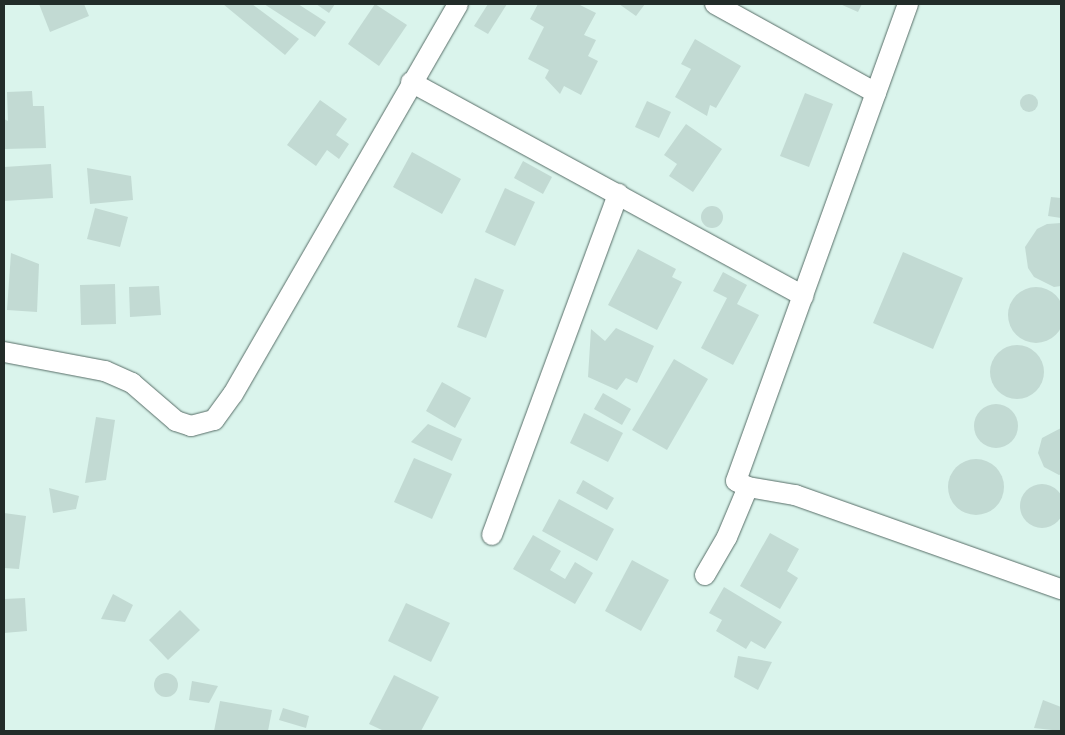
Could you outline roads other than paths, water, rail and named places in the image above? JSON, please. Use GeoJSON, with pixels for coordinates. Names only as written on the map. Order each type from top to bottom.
{"type":"FeatureCollection","features":[{"type":"Feature","properties":{"kind":"street"},"geometry":{"type":"LineString","coordinates":[[4,352],[106,371],[132,383],[176,421],[192,426],[214,420],[233,394],[411,82],[458,4]]}},
{"type":"Feature","properties":{"kind":"street"},"geometry":{"type":"LineString","coordinates":[[716,4],[876,93]]}},
{"type":"Feature","properties":{"kind":"street"},"geometry":{"type":"LineString","coordinates":[[908,4],[736,481],[748,488],[795,495],[1061,589]]}},
{"type":"Feature","properties":{"kind":"street"},"geometry":{"type":"LineString","coordinates":[[411,82],[804,296]]}},
{"type":"Feature","properties":{"kind":"street"},"geometry":{"type":"LineString","coordinates":[[492,535],[618,194]]}},
{"type":"Feature","properties":{"kind":"street"},"geometry":{"type":"LineString","coordinates":[[705,575],[727,536],[748,488]]}}]}
